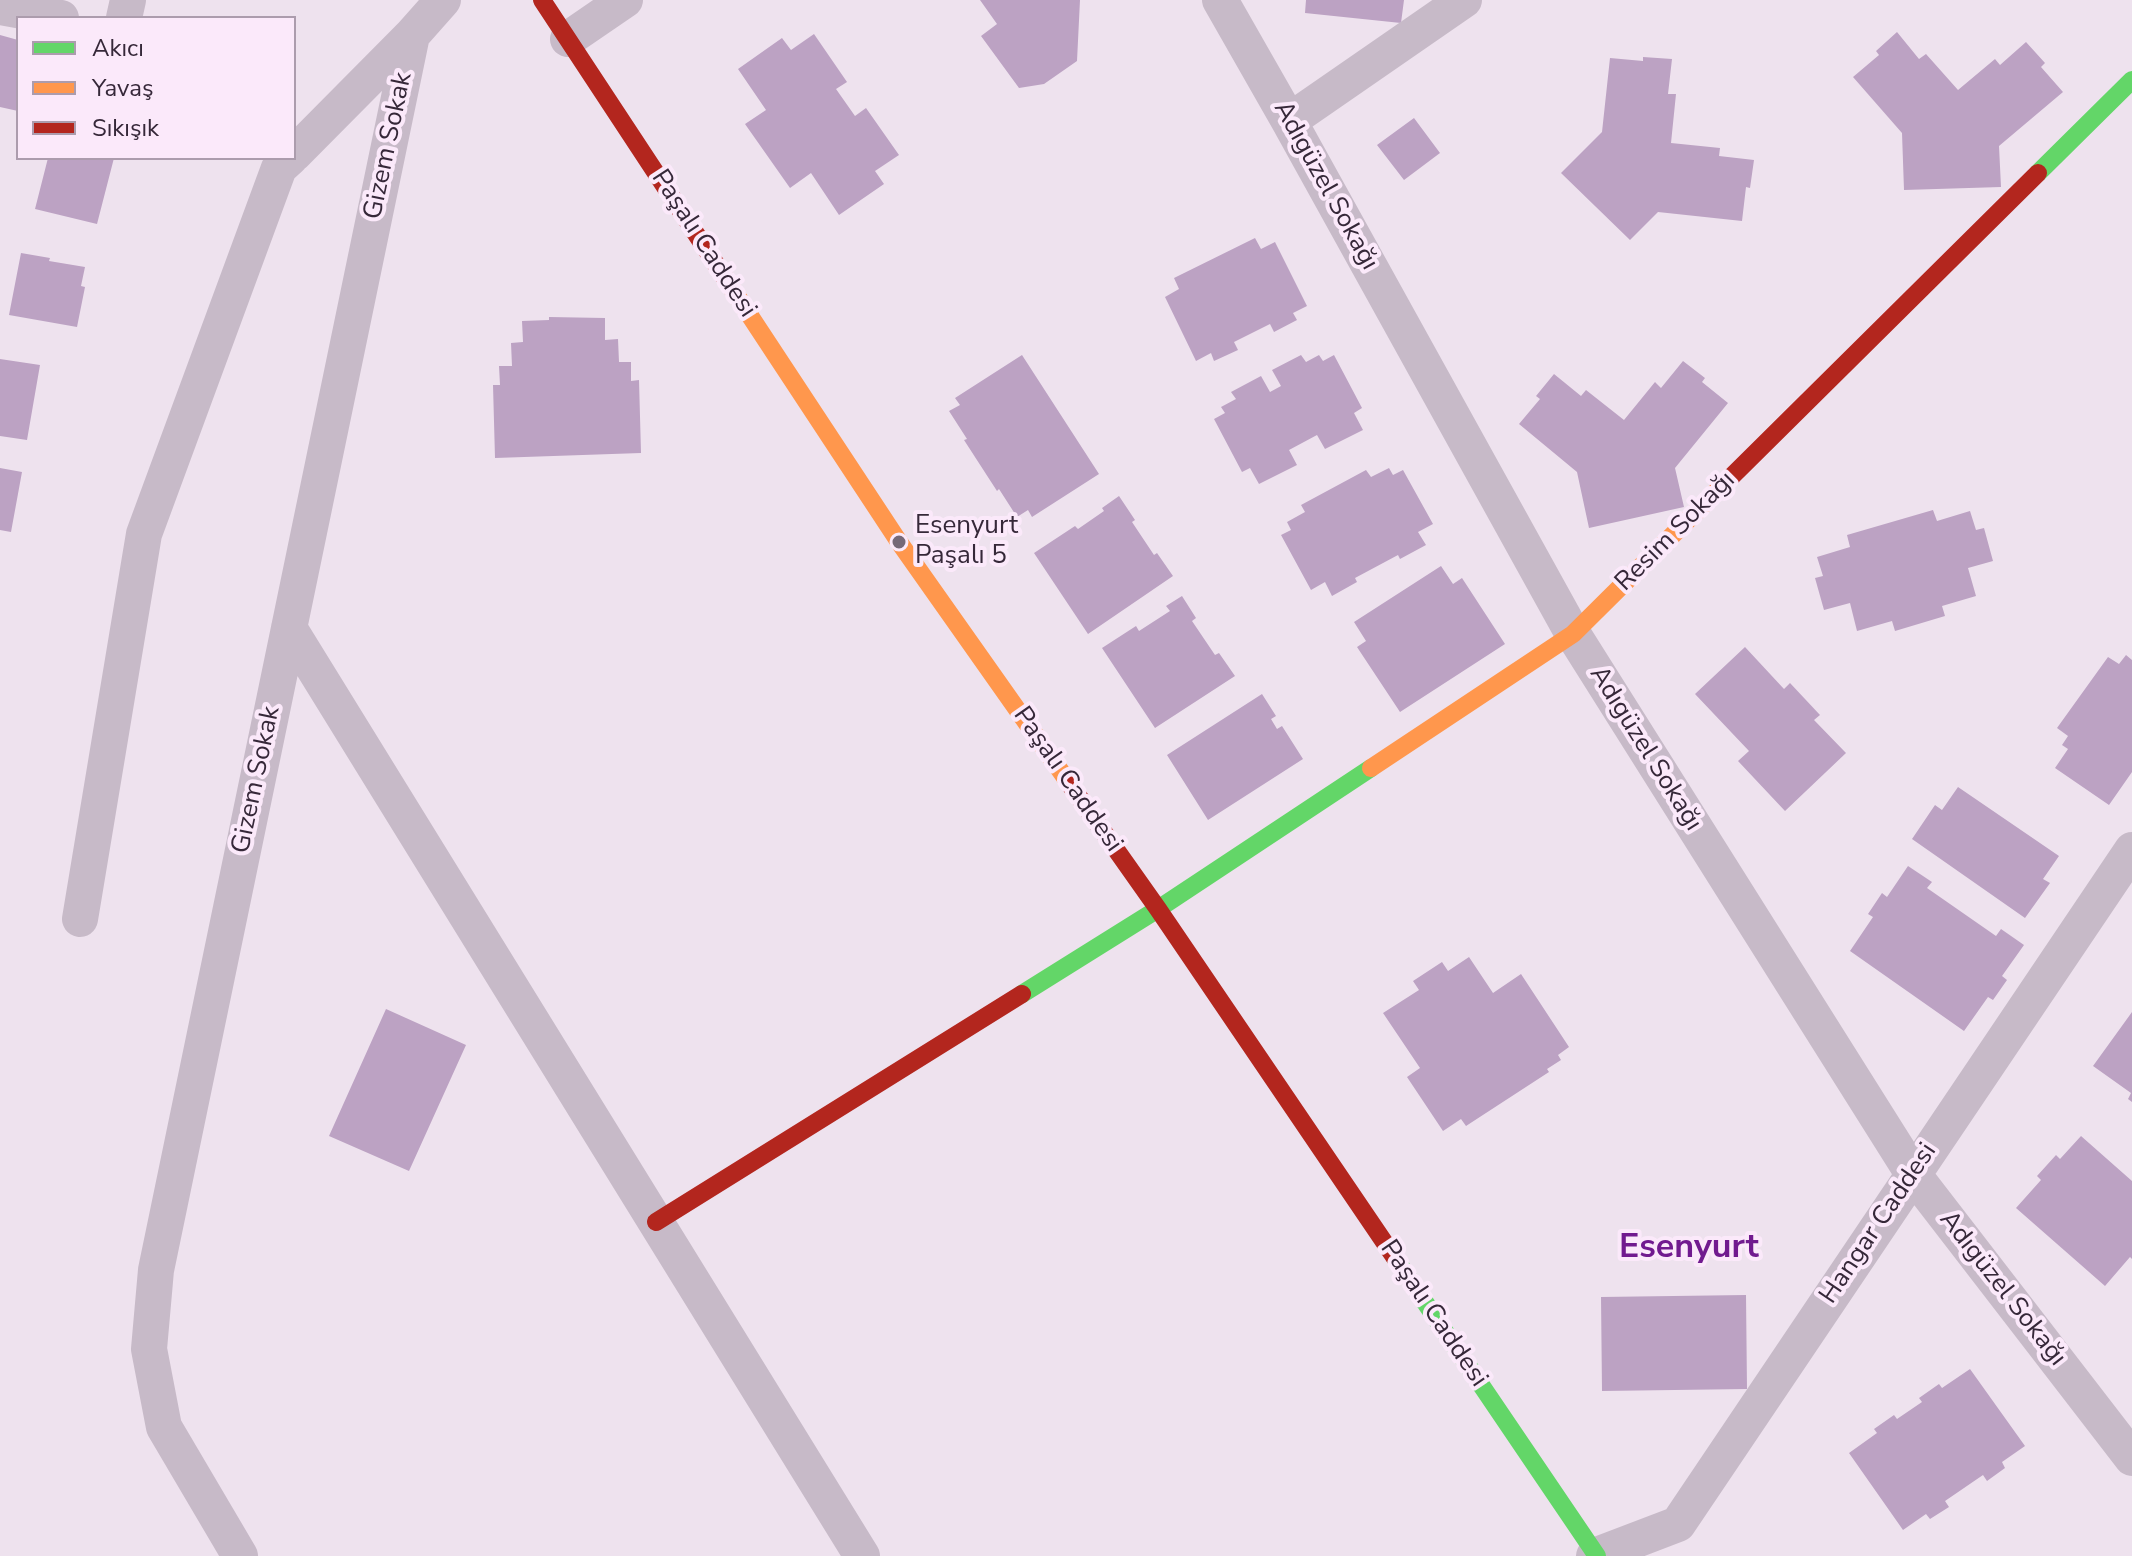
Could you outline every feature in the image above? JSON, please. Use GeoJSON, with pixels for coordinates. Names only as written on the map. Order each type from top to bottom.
{"type":"FeatureCollection","features":[{"type":"Feature","properties":{"kind":"street","name":"Gizem Sokak"},"geometry":{"type":"LineString","coordinates":[[240,1556],[164,1427],[149,1349],[156,1270],[412,35],[443,0]]}},
{"type":"Feature","properties":{"kind":"street","name":"Paşalı Caddesi"},"geometry":{"type":"LineString","coordinates":[[542,0],[899,542],[1158,909],[1596,1556]]}},
{"type":"Feature","properties":{"kind":"street"},"geometry":{"type":"LineString","coordinates":[[568,39],[625,0]]}},
{"type":"Feature","properties":{"kind":"street","name":"Adıgüzel Sokağı"},"geometry":{"type":"LineString","coordinates":[[1220,0],[1573,634],[1913,1174],[2132,1458]]}},
{"type":"Feature","properties":{"kind":"street"},"geometry":{"type":"LineString","coordinates":[[1289,121],[1464,0]]}},
{"type":"Feature","properties":{"kind":"street"},"geometry":{"type":"LineString","coordinates":[[0,7],[50,16]]}},
{"type":"Feature","properties":{"kind":"street"},"geometry":{"type":"LineString","coordinates":[[296,152],[412,35]]}},
{"type":"Feature","properties":{"kind":"street","name":"Resim Sokağı"},"geometry":{"type":"LineString","coordinates":[[656,1222],[1158,909],[1573,634],[2132,80]]}},
{"type":"Feature","properties":{"kind":"street"},"geometry":{"type":"LineString","coordinates":[[80,919],[144,534],[279,168],[288,160]]}},
{"type":"Feature","properties":{"kind":"street"},"geometry":{"type":"LineString","coordinates":[[289,628],[862,1556]]}},
{"type":"Feature","properties":{"kind":"street","name":"Hangar Caddesi"},"geometry":{"type":"LineString","coordinates":[[1596,1556],[1678,1524],[2132,850]]}},
{"type":"Feature","properties":{"kind":"building"},"geometry":{"type":"Polygon","coordinates":[[[980,0],[1080,0],[1077,61],[1044,84],[1019,88],[981,36],[997,24],[980,0]]]}},
{"type":"Feature","properties":{"kind":"building"},"geometry":{"type":"Polygon","coordinates":[[[1306,0],[1404,0],[1401,23],[1305,13],[1306,0]]]}},
{"type":"Feature","properties":{"kind":"building"},"geometry":{"type":"Polygon","coordinates":[[[1897,32],[1919,59],[1926,54],[1958,90],[1995,59],[2000,65],[2026,42],[2045,63],[2041,67],[2063,92],[1999,146],[2001,187],[1904,190],[1902,133],[1853,77],[1879,55],[1876,51],[1897,32]]]}},
{"type":"Feature","properties":{"kind":"building"},"geometry":{"type":"Polygon","coordinates":[[[814,34],[847,82],[836,89],[855,116],[866,108],[899,155],[875,171],[884,184],[839,215],[811,173],[790,188],[745,124],[766,110],[738,69],[782,38],[791,50],[814,34]]]}},
{"type":"Feature","properties":{"kind":"building"},"geometry":{"type":"Polygon","coordinates":[[[0,35],[16,39],[16,111],[0,107],[0,35]]]}},
{"type":"Feature","properties":{"kind":"building"},"geometry":{"type":"Polygon","coordinates":[[[1643,57],[1672,59],[1668,94],[1676,94],[1671,143],[1720,148],[1719,156],[1754,160],[1750,188],[1746,187],[1742,221],[1658,212],[1630,240],[1561,173],[1602,132],[1610,58],[1643,61],[1643,57]]]}},
{"type":"Feature","properties":{"kind":"building"},"geometry":{"type":"Polygon","coordinates":[[[1414,118],[1440,153],[1404,180],[1377,145],[1414,118]]]}},
{"type":"Feature","properties":{"kind":"building"},"geometry":{"type":"Polygon","coordinates":[[[47,160],[113,160],[97,224],[35,209],[47,160]]]}},
{"type":"Feature","properties":{"kind":"building"},"geometry":{"type":"Polygon","coordinates":[[[1255,238],[1261,249],[1275,242],[1307,306],[1293,313],[1297,320],[1274,332],[1270,324],[1234,342],[1238,350],[1214,361],[1211,353],[1196,361],[1165,297],[1179,289],[1174,278],[1255,238]]]}},
{"type":"Feature","properties":{"kind":"building"},"geometry":{"type":"Polygon","coordinates":[[[21,253],[85,267],[81,286],[85,287],[77,327],[9,315],[21,253]]]}},
{"type":"Feature","properties":{"kind":"building"},"geometry":{"type":"Polygon","coordinates":[[[549,317],[605,318],[605,340],[618,339],[619,362],[631,362],[631,381],[639,380],[641,453],[495,458],[493,385],[500,385],[499,366],[512,366],[511,343],[523,342],[522,321],[549,320],[549,317]]]}},
{"type":"Feature","properties":{"kind":"building"},"geometry":{"type":"Polygon","coordinates":[[[1022,355],[1099,474],[1032,517],[1028,510],[1017,517],[964,440],[967,439],[949,411],[960,405],[955,398],[1022,355]]]}},
{"type":"Feature","properties":{"kind":"building"},"geometry":{"type":"Polygon","coordinates":[[[1301,355],[1306,362],[1319,355],[1323,361],[1334,355],[1362,408],[1354,413],[1363,430],[1325,449],[1317,435],[1289,450],[1297,465],[1259,484],[1250,468],[1242,472],[1214,419],[1225,413],[1221,407],[1236,399],[1231,392],[1261,376],[1270,392],[1281,386],[1272,370],[1301,355]]]}},
{"type":"Feature","properties":{"kind":"building"},"geometry":{"type":"Polygon","coordinates":[[[0,359],[40,365],[27,440],[0,436],[0,359]]]}},
{"type":"Feature","properties":{"kind":"building"},"geometry":{"type":"Polygon","coordinates":[[[1683,361],[1705,378],[1702,382],[1728,403],[1675,468],[1684,507],[1589,528],[1577,472],[1519,424],[1540,399],[1536,396],[1554,374],[1581,396],[1586,390],[1624,420],[1655,382],[1661,388],[1683,361]]]}},
{"type":"Feature","properties":{"kind":"building"},"geometry":{"type":"Polygon","coordinates":[[[0,468],[22,472],[11,532],[0,530],[0,468]]]}},
{"type":"Feature","properties":{"kind":"building"},"geometry":{"type":"Polygon","coordinates":[[[1389,468],[1393,475],[1403,470],[1433,524],[1418,532],[1426,545],[1400,559],[1398,555],[1355,578],[1357,582],[1332,596],[1325,582],[1311,590],[1281,535],[1291,530],[1287,522],[1305,512],[1301,505],[1366,470],[1371,477],[1389,468]]]}},
{"type":"Feature","properties":{"kind":"building"},"geometry":{"type":"Polygon","coordinates":[[[1119,496],[1154,555],[1157,553],[1173,576],[1088,634],[1034,553],[1075,526],[1078,529],[1119,496]]]}},
{"type":"Feature","properties":{"kind":"building"},"geometry":{"type":"Polygon","coordinates":[[[1933,510],[1937,521],[1970,511],[1976,530],[1984,528],[1993,561],[1968,568],[1976,596],[1942,606],[1945,616],[1895,631],[1892,621],[1857,631],[1850,603],[1824,610],[1815,578],[1823,576],[1817,557],[1850,547],[1847,535],[1933,510]]]}},
{"type":"Feature","properties":{"kind":"building"},"geometry":{"type":"Polygon","coordinates":[[[1441,566],[1453,584],[1462,578],[1505,644],[1400,712],[1357,647],[1366,641],[1354,622],[1441,566]]]}},
{"type":"Feature","properties":{"kind":"building"},"geometry":{"type":"Polygon","coordinates":[[[1182,596],[1196,618],[1192,621],[1215,655],[1219,653],[1235,676],[1155,728],[1102,648],[1136,626],[1139,631],[1170,611],[1166,606],[1182,596]]]}},
{"type":"Feature","properties":{"kind":"building"},"geometry":{"type":"Polygon","coordinates":[[[1745,647],[1784,689],[1790,683],[1820,715],[1814,720],[1846,753],[1785,811],[1738,761],[1749,751],[1695,694],[1745,647]]]}},
{"type":"Feature","properties":{"kind":"building"},"geometry":{"type":"Polygon","coordinates":[[[2126,655],[2132,660],[2132,772],[2109,805],[2055,768],[2068,749],[2062,745],[2068,736],[2057,728],[2108,657],[2119,664],[2126,655]]]}},
{"type":"Feature","properties":{"kind":"building"},"geometry":{"type":"Polygon","coordinates":[[[1262,694],[1276,716],[1271,719],[1277,729],[1282,726],[1303,759],[1208,820],[1167,755],[1262,694]]]}},
{"type":"Feature","properties":{"kind":"building"},"geometry":{"type":"Polygon","coordinates":[[[1958,787],[2059,856],[2043,879],[2050,883],[2025,918],[1912,839],[1935,805],[1942,810],[1958,787]]]}},
{"type":"Feature","properties":{"kind":"building"},"geometry":{"type":"Polygon","coordinates":[[[1908,866],[1932,882],[1927,888],[1996,936],[2001,929],[2024,945],[2002,976],[2007,980],[1993,1000],[1988,997],[1964,1031],[1850,951],[1873,917],[1868,914],[1882,893],[1887,897],[1908,866]]]}},
{"type":"Feature","properties":{"kind":"building"},"geometry":{"type":"Polygon","coordinates":[[[1469,957],[1493,993],[1521,974],[1569,1047],[1558,1055],[1561,1060],[1547,1069],[1549,1072],[1466,1126],[1461,1119],[1443,1131],[1407,1077],[1420,1068],[1383,1013],[1419,990],[1413,981],[1442,962],[1448,971],[1469,957]]]}},
{"type":"Feature","properties":{"kind":"building"},"geometry":{"type":"Polygon","coordinates":[[[386,1009],[466,1045],[409,1171],[329,1136],[386,1009]]]}},
{"type":"Feature","properties":{"kind":"building"},"geometry":{"type":"Polygon","coordinates":[[[2132,1012],[2132,1102],[2128,1099],[2131,1093],[2093,1066],[2132,1012]]]}},
{"type":"Feature","properties":{"kind":"building"},"geometry":{"type":"Polygon","coordinates":[[[2081,1136],[2132,1181],[2132,1259],[2130,1257],[2105,1286],[2016,1208],[2041,1180],[2037,1176],[2056,1155],[2060,1159],[2081,1136]]]}},
{"type":"Feature","properties":{"kind":"building"},"geometry":{"type":"Polygon","coordinates":[[[1746,1295],[1747,1389],[1602,1391],[1601,1297],[1746,1295]]]}},
{"type":"Feature","properties":{"kind":"building"},"geometry":{"type":"Polygon","coordinates":[[[1970,1369],[2025,1446],[2002,1462],[2005,1468],[1987,1481],[1983,1475],[1945,1501],[1949,1507],[1930,1519],[1926,1514],[1903,1530],[1849,1453],[1877,1433],[1874,1429],[1894,1415],[1897,1419],[1922,1402],[1919,1398],[1939,1384],[1942,1388],[1970,1369]]]}},
{"type":"Feature","properties":{"kind":"traffic: fast"},"geometry":{"type":"LineString","coordinates":[[2038,173],[2132,80]]}},
{"type":"Feature","properties":{"kind":"traffic: fast"},"geometry":{"type":"LineString","coordinates":[[1022,994],[1158,909],[1371,768]]}},
{"type":"Feature","properties":{"kind":"traffic: fast"},"geometry":{"type":"LineString","coordinates":[[1395,1258],[1597,1556]]}},
{"type":"Feature","properties":{"kind":"traffic: slow"},"geometry":{"type":"LineString","coordinates":[[731,287],[899,542],[1069,783]]}},
{"type":"Feature","properties":{"kind":"traffic: slow"},"geometry":{"type":"LineString","coordinates":[[1371,768],[1573,634],[1719,489]]}},
{"type":"Feature","properties":{"kind":"traffic: jam"},"geometry":{"type":"LineString","coordinates":[[542,0],[731,287]]}},
{"type":"Feature","properties":{"kind":"traffic: jam"},"geometry":{"type":"LineString","coordinates":[[1719,489],[2038,173]]}},
{"type":"Feature","properties":{"kind":"traffic: jam"},"geometry":{"type":"LineString","coordinates":[[1069,783],[1395,1258]]}},
{"type":"Feature","properties":{"kind":"traffic: jam"},"geometry":{"type":"LineString","coordinates":[[656,1222],[1022,994]]}},
{"type":"Feature","properties":{"kind":"place","name":"Esenyurt Paşalı 5"},"geometry":{"type":"Point","coordinates":[899,542]}},
{"type":"Feature","properties":{"kind":"district","name":"Esenyurt"},"geometry":{"type":"Point","coordinates":[1689,1249]}}]}
